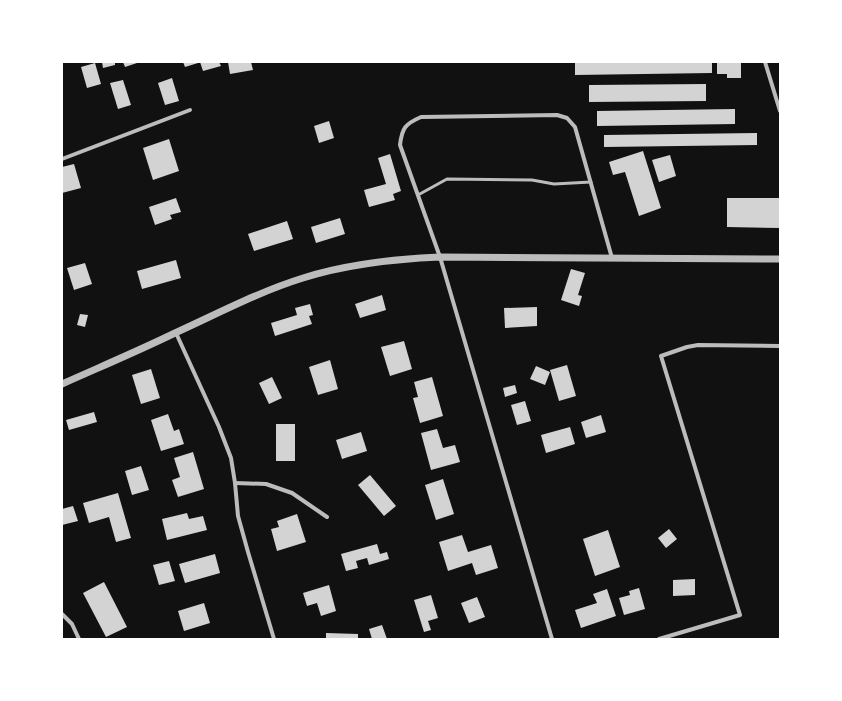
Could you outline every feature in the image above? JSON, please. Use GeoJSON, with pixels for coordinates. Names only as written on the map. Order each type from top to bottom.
{"type":"FeatureCollection","features":[{"type":"Feature","properties":{"kind":"street"},"geometry":{"type":"LineString","coordinates":[[765,62],[780,112]]}},
{"type":"Feature","properties":{"kind":"street"},"geometry":{"type":"LineString","coordinates":[[62,159],[190,110]]}},
{"type":"Feature","properties":{"kind":"street"},"geometry":{"type":"LineString","coordinates":[[552,639],[440,257],[400,145],[401,132],[408,122],[421,117],[557,115],[567,118],[575,127],[612,258]]}},
{"type":"Feature","properties":{"kind":"street"},"geometry":{"type":"LineString","coordinates":[[62,384],[176,333],[250,297],[303,278],[348,266],[404,259],[440,257],[780,259]]}},
{"type":"Feature","properties":{"kind":"street"},"geometry":{"type":"LineString","coordinates":[[176,333],[219,427],[231,458],[238,516],[274,639]]}},
{"type":"Feature","properties":{"kind":"street"},"geometry":{"type":"LineString","coordinates":[[659,639],[740,615],[661,356],[687,347],[698,345],[780,346]]}},
{"type":"Feature","properties":{"kind":"street"},"geometry":{"type":"LineString","coordinates":[[235,483],[266,484],[292,493],[327,517]]}},
{"type":"Feature","properties":{"kind":"street"},"geometry":{"type":"LineString","coordinates":[[62,614],[72,624],[79,639]]}},
{"type":"Feature","properties":{"kind":"lane"},"geometry":{"type":"LineString","coordinates":[[418,195],[447,179],[532,180],[554,184],[590,182]]}},
{"type":"Feature","properties":{"kind":"building"},"geometry":{"type":"Polygon","coordinates":[[[102,62],[115,62],[115,65],[103,68],[102,62]]]}},
{"type":"Feature","properties":{"kind":"building"},"geometry":{"type":"Polygon","coordinates":[[[123,62],[140,62],[125,67],[123,62]]]}},
{"type":"Feature","properties":{"kind":"building"},"geometry":{"type":"Polygon","coordinates":[[[183,62],[197,62],[198,63],[185,67],[183,62]]]}},
{"type":"Feature","properties":{"kind":"building"},"geometry":{"type":"Polygon","coordinates":[[[200,62],[219,62],[221,66],[203,71],[200,62]]]}},
{"type":"Feature","properties":{"kind":"building"},"geometry":{"type":"Polygon","coordinates":[[[228,62],[251,62],[253,70],[230,74],[228,62]]]}},
{"type":"Feature","properties":{"kind":"building"},"geometry":{"type":"Polygon","coordinates":[[[575,62],[712,62],[712,73],[575,75],[575,62]]]}},
{"type":"Feature","properties":{"kind":"building"},"geometry":{"type":"Polygon","coordinates":[[[717,62],[741,62],[741,78],[727,78],[727,74],[717,74],[717,62]]]}},
{"type":"Feature","properties":{"kind":"building"},"geometry":{"type":"Polygon","coordinates":[[[95,63],[101,84],[87,88],[81,67],[95,63]]]}},
{"type":"Feature","properties":{"kind":"building"},"geometry":{"type":"Polygon","coordinates":[[[172,78],[179,101],[165,105],[158,83],[172,78]]]}},
{"type":"Feature","properties":{"kind":"building"},"geometry":{"type":"Polygon","coordinates":[[[123,80],[131,105],[118,109],[110,83],[123,80]]]}},
{"type":"Feature","properties":{"kind":"building"},"geometry":{"type":"Polygon","coordinates":[[[706,84],[706,101],[589,102],[589,85],[706,84]]]}},
{"type":"Feature","properties":{"kind":"building"},"geometry":{"type":"Polygon","coordinates":[[[735,109],[735,124],[597,126],[597,111],[735,109]]]}},
{"type":"Feature","properties":{"kind":"building"},"geometry":{"type":"Polygon","coordinates":[[[329,121],[334,138],[319,143],[314,126],[329,121]]]}},
{"type":"Feature","properties":{"kind":"building"},"geometry":{"type":"Polygon","coordinates":[[[757,133],[757,145],[604,147],[604,135],[757,133]]]}},
{"type":"Feature","properties":{"kind":"building"},"geometry":{"type":"Polygon","coordinates":[[[169,139],[179,171],[153,180],[143,148],[169,139]]]}},
{"type":"Feature","properties":{"kind":"building"},"geometry":{"type":"Polygon","coordinates":[[[643,151],[661,208],[639,216],[625,172],[613,175],[609,162],[643,151]]]}},
{"type":"Feature","properties":{"kind":"building"},"geometry":{"type":"Polygon","coordinates":[[[390,154],[401,191],[393,194],[395,200],[369,207],[364,190],[386,184],[378,158],[390,154]]]}},
{"type":"Feature","properties":{"kind":"building"},"geometry":{"type":"Polygon","coordinates":[[[670,155],[676,176],[659,182],[652,160],[670,155]]]}},
{"type":"Feature","properties":{"kind":"building"},"geometry":{"type":"Polygon","coordinates":[[[74,164],[81,188],[62,193],[62,167],[74,164]]]}},
{"type":"Feature","properties":{"kind":"building"},"geometry":{"type":"Polygon","coordinates":[[[176,198],[181,212],[170,215],[172,219],[155,225],[149,207],[176,198]]]}},
{"type":"Feature","properties":{"kind":"building"},"geometry":{"type":"Polygon","coordinates":[[[727,198],[780,198],[780,228],[727,227],[727,198]]]}},
{"type":"Feature","properties":{"kind":"building"},"geometry":{"type":"Polygon","coordinates":[[[340,218],[345,234],[316,243],[311,227],[340,218]]]}},
{"type":"Feature","properties":{"kind":"building"},"geometry":{"type":"Polygon","coordinates":[[[287,221],[293,239],[254,251],[248,234],[287,221]]]}},
{"type":"Feature","properties":{"kind":"building"},"geometry":{"type":"Polygon","coordinates":[[[176,260],[181,278],[142,289],[137,271],[176,260]]]}},
{"type":"Feature","properties":{"kind":"building"},"geometry":{"type":"Polygon","coordinates":[[[85,263],[92,284],[74,290],[67,268],[85,263]]]}},
{"type":"Feature","properties":{"kind":"building"},"geometry":{"type":"Polygon","coordinates":[[[571,269],[585,273],[578,295],[582,296],[579,306],[561,300],[571,269]]]}},
{"type":"Feature","properties":{"kind":"building"},"geometry":{"type":"Polygon","coordinates":[[[382,295],[386,310],[360,318],[355,304],[382,295]]]}},
{"type":"Feature","properties":{"kind":"building"},"geometry":{"type":"Polygon","coordinates":[[[310,304],[313,315],[309,316],[312,324],[275,336],[271,323],[297,315],[295,308],[310,304]]]}},
{"type":"Feature","properties":{"kind":"building"},"geometry":{"type":"Polygon","coordinates":[[[537,307],[537,326],[505,328],[504,308],[537,307]]]}},
{"type":"Feature","properties":{"kind":"building"},"geometry":{"type":"Polygon","coordinates":[[[80,314],[88,315],[85,327],[77,325],[80,314]]]}},
{"type":"Feature","properties":{"kind":"building"},"geometry":{"type":"Polygon","coordinates":[[[404,341],[412,369],[390,376],[381,347],[404,341]]]}},
{"type":"Feature","properties":{"kind":"building"},"geometry":{"type":"Polygon","coordinates":[[[330,360],[338,389],[318,395],[309,367],[330,360]]]}},
{"type":"Feature","properties":{"kind":"building"},"geometry":{"type":"Polygon","coordinates":[[[567,365],[576,396],[559,401],[550,370],[567,365]]]}},
{"type":"Feature","properties":{"kind":"building"},"geometry":{"type":"Polygon","coordinates":[[[536,366],[550,372],[545,385],[530,379],[536,366]]]}},
{"type":"Feature","properties":{"kind":"building"},"geometry":{"type":"Polygon","coordinates":[[[151,369],[160,398],[141,404],[132,375],[151,369]]]}},
{"type":"Feature","properties":{"kind":"building"},"geometry":{"type":"Polygon","coordinates":[[[272,377],[282,398],[269,404],[259,383],[272,377]]]}},
{"type":"Feature","properties":{"kind":"building"},"geometry":{"type":"Polygon","coordinates":[[[432,377],[443,416],[420,423],[413,398],[418,397],[414,382],[432,377]]]}},
{"type":"Feature","properties":{"kind":"building"},"geometry":{"type":"Polygon","coordinates":[[[515,385],[517,393],[505,397],[503,388],[515,385]]]}},
{"type":"Feature","properties":{"kind":"building"},"geometry":{"type":"Polygon","coordinates":[[[525,401],[531,421],[517,425],[511,405],[525,401]]]}},
{"type":"Feature","properties":{"kind":"building"},"geometry":{"type":"Polygon","coordinates":[[[94,412],[97,422],[69,430],[66,420],[94,412]]]}},
{"type":"Feature","properties":{"kind":"building"},"geometry":{"type":"Polygon","coordinates":[[[168,414],[174,431],[179,429],[184,444],[161,451],[151,420],[168,414]]]}},
{"type":"Feature","properties":{"kind":"building"},"geometry":{"type":"Polygon","coordinates":[[[601,415],[606,432],[586,438],[581,422],[601,415]]]}},
{"type":"Feature","properties":{"kind":"building"},"geometry":{"type":"Polygon","coordinates":[[[276,424],[295,424],[295,461],[276,461],[276,424]]]}},
{"type":"Feature","properties":{"kind":"building"},"geometry":{"type":"Polygon","coordinates":[[[570,427],[575,444],[546,453],[541,435],[570,427]]]}},
{"type":"Feature","properties":{"kind":"building"},"geometry":{"type":"Polygon","coordinates":[[[437,429],[443,448],[455,445],[460,462],[431,470],[421,433],[437,429]]]}},
{"type":"Feature","properties":{"kind":"building"},"geometry":{"type":"Polygon","coordinates":[[[361,432],[367,451],[342,459],[336,440],[361,432]]]}},
{"type":"Feature","properties":{"kind":"building"},"geometry":{"type":"Polygon","coordinates":[[[193,452],[204,489],[178,497],[172,480],[180,477],[174,458],[193,452]]]}},
{"type":"Feature","properties":{"kind":"building"},"geometry":{"type":"Polygon","coordinates":[[[141,466],[149,490],[132,495],[125,471],[141,466]]]}},
{"type":"Feature","properties":{"kind":"building"},"geometry":{"type":"Polygon","coordinates":[[[370,475],[396,506],[384,516],[358,485],[370,475]]]}},
{"type":"Feature","properties":{"kind":"building"},"geometry":{"type":"Polygon","coordinates":[[[443,479],[454,514],[436,520],[425,485],[443,479]]]}},
{"type":"Feature","properties":{"kind":"building"},"geometry":{"type":"Polygon","coordinates":[[[118,493],[131,538],[116,542],[109,517],[89,523],[83,503],[118,493]]]}},
{"type":"Feature","properties":{"kind":"building"},"geometry":{"type":"Polygon","coordinates":[[[73,506],[78,521],[62,525],[62,509],[73,506]]]}},
{"type":"Feature","properties":{"kind":"building"},"geometry":{"type":"Polygon","coordinates":[[[187,513],[189,519],[203,516],[207,530],[167,540],[162,519],[187,513]]]}},
{"type":"Feature","properties":{"kind":"building"},"geometry":{"type":"Polygon","coordinates":[[[297,514],[306,542],[277,551],[271,529],[279,527],[277,521],[297,514]]]}},
{"type":"Feature","properties":{"kind":"building"},"geometry":{"type":"Polygon","coordinates":[[[669,529],[677,539],[666,548],[658,538],[669,529]]]}},
{"type":"Feature","properties":{"kind":"building"},"geometry":{"type":"Polygon","coordinates":[[[608,530],[620,567],[595,576],[583,539],[608,530]]]}},
{"type":"Feature","properties":{"kind":"building"},"geometry":{"type":"Polygon","coordinates":[[[462,535],[468,552],[491,545],[498,568],[476,575],[472,563],[448,571],[439,542],[462,535]]]}},
{"type":"Feature","properties":{"kind":"building"},"geometry":{"type":"Polygon","coordinates":[[[377,544],[380,554],[387,552],[389,559],[369,565],[367,558],[356,561],[358,568],[346,571],[341,554],[377,544]]]}},
{"type":"Feature","properties":{"kind":"building"},"geometry":{"type":"Polygon","coordinates":[[[215,554],[220,573],[185,583],[179,564],[215,554]]]}},
{"type":"Feature","properties":{"kind":"building"},"geometry":{"type":"Polygon","coordinates":[[[169,561],[175,581],[159,585],[153,565],[169,561]]]}},
{"type":"Feature","properties":{"kind":"building"},"geometry":{"type":"Polygon","coordinates":[[[695,579],[695,595],[673,596],[673,580],[695,579]]]}},
{"type":"Feature","properties":{"kind":"building"},"geometry":{"type":"Polygon","coordinates":[[[104,582],[127,627],[106,637],[83,593],[104,582]]]}},
{"type":"Feature","properties":{"kind":"building"},"geometry":{"type":"Polygon","coordinates":[[[329,585],[336,611],[321,616],[317,603],[307,606],[303,593],[329,585]]]}},
{"type":"Feature","properties":{"kind":"building"},"geometry":{"type":"Polygon","coordinates":[[[639,588],[645,609],[624,615],[619,598],[630,595],[629,591],[639,588]]]}},
{"type":"Feature","properties":{"kind":"building"},"geometry":{"type":"Polygon","coordinates":[[[607,589],[616,616],[581,628],[575,610],[597,603],[593,594],[607,589]]]}},
{"type":"Feature","properties":{"kind":"building"},"geometry":{"type":"Polygon","coordinates":[[[431,595],[438,618],[428,621],[431,630],[424,632],[414,600],[431,595]]]}},
{"type":"Feature","properties":{"kind":"building"},"geometry":{"type":"Polygon","coordinates":[[[477,597],[485,617],[469,623],[461,603],[477,597]]]}},
{"type":"Feature","properties":{"kind":"building"},"geometry":{"type":"Polygon","coordinates":[[[204,603],[210,623],[184,631],[178,611],[204,603]]]}},
{"type":"Feature","properties":{"kind":"building"},"geometry":{"type":"Polygon","coordinates":[[[382,625],[387,639],[372,639],[369,629],[382,625]]]}},
{"type":"Feature","properties":{"kind":"building"},"geometry":{"type":"Polygon","coordinates":[[[326,633],[358,634],[358,639],[326,639],[326,633]]]}}]}
